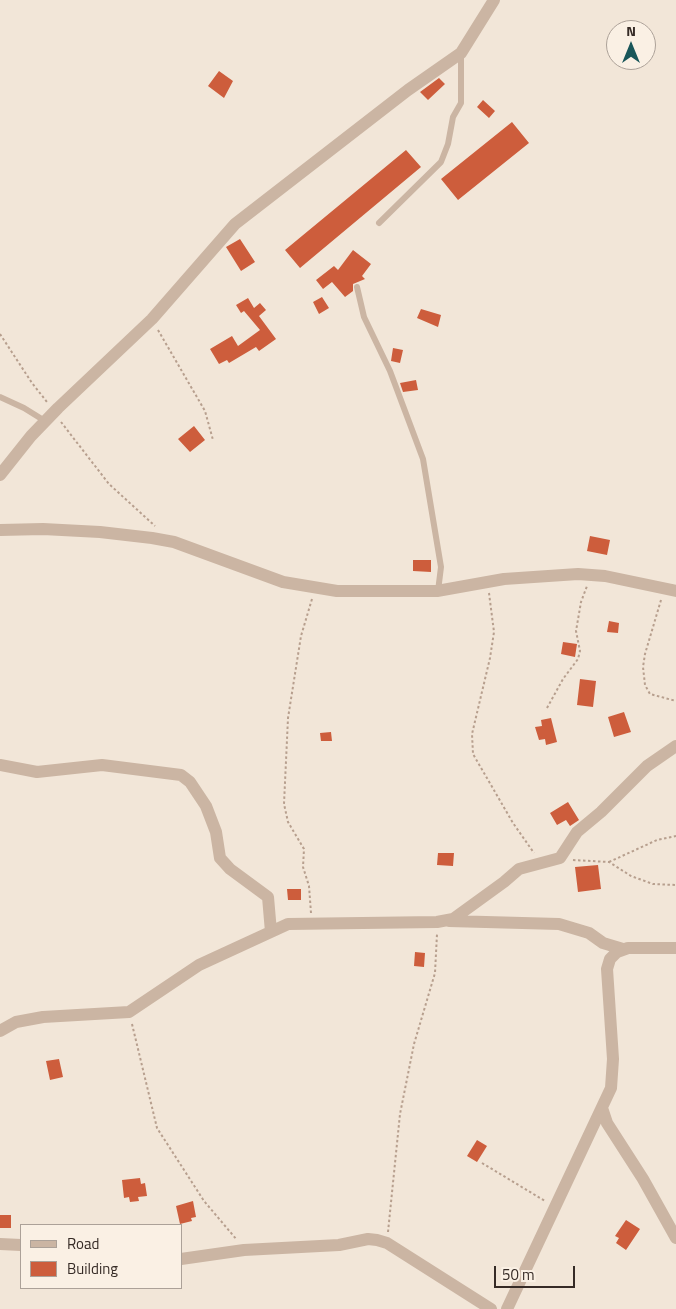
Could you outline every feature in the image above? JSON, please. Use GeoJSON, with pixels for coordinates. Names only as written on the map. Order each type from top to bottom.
{"type":"FeatureCollection","features":[{"type":"Feature","properties":{"kind":"street"},"geometry":{"type":"LineString","coordinates":[[0,475],[57,409],[152,319],[235,224],[408,90],[461,53],[494,0]]}},
{"type":"Feature","properties":{"kind":"street"},"geometry":{"type":"LineString","coordinates":[[0,530],[62,530],[152,538],[174,542],[283,582],[336,591],[438,591],[468,584],[488,584],[504,579],[591,575],[670,591]]}},
{"type":"Feature","properties":{"kind":"street"},"geometry":{"type":"LineString","coordinates":[[441,922],[467,910],[519,869],[560,858],[577,832],[601,812],[647,766],[676,746]]}},
{"type":"Feature","properties":{"kind":"street"},"geometry":{"type":"LineString","coordinates":[[0,765],[37,772],[102,765],[181,776],[190,782],[206,806],[216,832],[220,858],[230,869],[268,897],[271,932]]}},
{"type":"Feature","properties":{"kind":"street"},"geometry":{"type":"LineString","coordinates":[[0,1032],[16,1022],[44,1017],[129,1012],[199,966],[288,924],[441,922],[559,924],[588,933],[602,943],[623,950]]}},
{"type":"Feature","properties":{"kind":"street"},"geometry":{"type":"LineString","coordinates":[[507,1309],[611,1088],[613,1059],[607,969],[610,959],[628,948],[676,948]]}},
{"type":"Feature","properties":{"kind":"street"},"geometry":{"type":"LineString","coordinates":[[602,1108],[607,1123],[643,1179],[676,1238]]}},
{"type":"Feature","properties":{"kind":"street"},"geometry":{"type":"LineString","coordinates":[[182,1259],[244,1250],[339,1245],[368,1239],[387,1243],[491,1309]]}},
{"type":"Feature","properties":{"kind":"street"},"geometry":{"type":"LineString","coordinates":[[0,1244],[20,1245]]}},
{"type":"Feature","properties":{"kind":"lane"},"geometry":{"type":"LineString","coordinates":[[379,223],[441,162],[448,144],[453,117],[461,103],[461,53]]}},
{"type":"Feature","properties":{"kind":"lane"},"geometry":{"type":"LineString","coordinates":[[357,287],[364,316],[390,371],[423,459],[441,568],[438,591]]}},
{"type":"Feature","properties":{"kind":"lane"},"geometry":{"type":"LineString","coordinates":[[0,397],[46,421]]}},
{"type":"Feature","properties":{"kind":"path"},"geometry":{"type":"LineString","coordinates":[[152,319],[171,356],[206,412],[213,440]]}},
{"type":"Feature","properties":{"kind":"path"},"geometry":{"type":"LineString","coordinates":[[0,334],[32,382],[57,409],[64,428],[92,464],[120,496],[159,530]]}},
{"type":"Feature","properties":{"kind":"path"},"geometry":{"type":"LineString","coordinates":[[547,708],[563,679],[578,659],[580,650],[576,632],[581,602],[591,575]]}},
{"type":"Feature","properties":{"kind":"path"},"geometry":{"type":"LineString","coordinates":[[488,584],[494,632],[490,658],[472,734],[472,754],[513,823],[542,864]]}},
{"type":"Feature","properties":{"kind":"path"},"geometry":{"type":"LineString","coordinates":[[312,924],[308,886],[303,867],[304,849],[288,822],[284,804],[288,718],[301,636],[315,587]]}},
{"type":"Feature","properties":{"kind":"path"},"geometry":{"type":"LineString","coordinates":[[670,591],[652,625],[644,667],[646,685],[650,694],[676,701]]}},
{"type":"Feature","properties":{"kind":"path"},"geometry":{"type":"LineString","coordinates":[[609,862],[657,840],[676,836]]}},
{"type":"Feature","properties":{"kind":"path"},"geometry":{"type":"LineString","coordinates":[[560,858],[609,862],[631,876],[653,884],[676,885]]}},
{"type":"Feature","properties":{"kind":"path"},"geometry":{"type":"LineString","coordinates":[[387,1243],[400,1114],[414,1044],[435,973],[441,922]]}},
{"type":"Feature","properties":{"kind":"path"},"geometry":{"type":"LineString","coordinates":[[129,1012],[157,1128],[204,1201],[244,1250]]}},
{"type":"Feature","properties":{"kind":"path"},"geometry":{"type":"LineString","coordinates":[[482,1163],[518,1186],[539,1196],[553,1208]]}},
{"type":"Feature","properties":{"kind":"building"},"geometry":{"type":"Polygon","coordinates":[[[219,71],[233,81],[224,98],[208,86],[219,71]]]}},
{"type":"Feature","properties":{"kind":"building"},"geometry":{"type":"Polygon","coordinates":[[[439,78],[445,84],[428,100],[420,92],[439,78]]]}},
{"type":"Feature","properties":{"kind":"building"},"geometry":{"type":"Polygon","coordinates":[[[483,100],[495,111],[489,118],[477,107],[483,100]]]}},
{"type":"Feature","properties":{"kind":"building"},"geometry":{"type":"Polygon","coordinates":[[[512,122],[529,143],[458,200],[441,179],[512,122]]]}},
{"type":"Feature","properties":{"kind":"building"},"geometry":{"type":"Polygon","coordinates":[[[406,150],[421,167],[300,268],[285,250],[406,150]]]}},
{"type":"Feature","properties":{"kind":"building"},"geometry":{"type":"Polygon","coordinates":[[[240,239],[255,262],[241,271],[226,247],[240,239]]]}},
{"type":"Feature","properties":{"kind":"building"},"geometry":{"type":"Polygon","coordinates":[[[353,250],[371,264],[362,276],[365,279],[353,284],[353,291],[345,297],[332,282],[323,289],[316,280],[334,266],[338,270],[353,250]]]}},
{"type":"Feature","properties":{"kind":"building"},"geometry":{"type":"Polygon","coordinates":[[[322,297],[329,308],[319,314],[313,302],[322,297]]]}},
{"type":"Feature","properties":{"kind":"building"},"geometry":{"type":"Polygon","coordinates":[[[248,298],[254,308],[260,303],[266,310],[259,316],[276,339],[259,351],[256,347],[229,363],[227,360],[219,364],[210,349],[232,336],[238,346],[260,330],[244,311],[241,313],[236,305],[248,298]]]}},
{"type":"Feature","properties":{"kind":"building"},"geometry":{"type":"Polygon","coordinates":[[[421,309],[441,315],[438,327],[417,318],[421,309]]]}},
{"type":"Feature","properties":{"kind":"building"},"geometry":{"type":"Polygon","coordinates":[[[393,348],[403,350],[400,363],[391,361],[393,348]]]}},
{"type":"Feature","properties":{"kind":"building"},"geometry":{"type":"Polygon","coordinates":[[[416,380],[418,390],[403,392],[400,383],[416,380]]]}},
{"type":"Feature","properties":{"kind":"building"},"geometry":{"type":"Polygon","coordinates":[[[194,426],[205,440],[190,452],[178,439],[194,426]]]}},
{"type":"Feature","properties":{"kind":"building"},"geometry":{"type":"Polygon","coordinates":[[[590,536],[610,540],[607,555],[587,551],[590,536]]]}},
{"type":"Feature","properties":{"kind":"building"},"geometry":{"type":"Polygon","coordinates":[[[413,560],[431,560],[431,572],[413,571],[413,560]]]}},
{"type":"Feature","properties":{"kind":"building"},"geometry":{"type":"Polygon","coordinates":[[[609,621],[619,623],[618,633],[607,632],[609,621]]]}},
{"type":"Feature","properties":{"kind":"building"},"geometry":{"type":"Polygon","coordinates":[[[563,642],[577,644],[575,657],[561,654],[563,642]]]}},
{"type":"Feature","properties":{"kind":"building"},"geometry":{"type":"Polygon","coordinates":[[[580,679],[596,681],[593,707],[577,705],[580,679]]]}},
{"type":"Feature","properties":{"kind":"building"},"geometry":{"type":"Polygon","coordinates":[[[624,712],[631,732],[614,737],[608,717],[624,712]]]}},
{"type":"Feature","properties":{"kind":"building"},"geometry":{"type":"Polygon","coordinates":[[[551,718],[557,742],[546,745],[545,739],[539,740],[535,727],[542,726],[541,720],[551,718]]]}},
{"type":"Feature","properties":{"kind":"building"},"geometry":{"type":"Polygon","coordinates":[[[331,732],[332,741],[321,741],[320,733],[331,732]]]}},
{"type":"Feature","properties":{"kind":"building"},"geometry":{"type":"Polygon","coordinates":[[[568,802],[579,820],[570,826],[566,820],[557,825],[550,813],[568,802]]]}},
{"type":"Feature","properties":{"kind":"building"},"geometry":{"type":"Polygon","coordinates":[[[438,853],[454,853],[453,866],[437,865],[438,853]]]}},
{"type":"Feature","properties":{"kind":"building"},"geometry":{"type":"Polygon","coordinates":[[[598,865],[601,889],[578,892],[575,867],[598,865]]]}},
{"type":"Feature","properties":{"kind":"building"},"geometry":{"type":"Polygon","coordinates":[[[287,889],[301,889],[301,900],[288,900],[287,889]]]}},
{"type":"Feature","properties":{"kind":"building"},"geometry":{"type":"Polygon","coordinates":[[[415,952],[425,953],[424,967],[414,966],[415,952]]]}},
{"type":"Feature","properties":{"kind":"building"},"geometry":{"type":"Polygon","coordinates":[[[59,1059],[63,1077],[50,1080],[46,1061],[59,1059]]]}},
{"type":"Feature","properties":{"kind":"building"},"geometry":{"type":"Polygon","coordinates":[[[477,1140],[487,1146],[477,1162],[467,1156],[477,1140]]]}},
{"type":"Feature","properties":{"kind":"building"},"geometry":{"type":"Polygon","coordinates":[[[140,1178],[141,1184],[145,1183],[147,1196],[138,1197],[139,1201],[130,1202],[129,1197],[124,1198],[122,1180],[140,1178]]]}},
{"type":"Feature","properties":{"kind":"building"},"geometry":{"type":"Polygon","coordinates":[[[193,1201],[196,1217],[191,1218],[192,1221],[180,1224],[176,1206],[193,1201]]]}},
{"type":"Feature","properties":{"kind":"building"},"geometry":{"type":"Polygon","coordinates":[[[0,1215],[11,1215],[11,1228],[0,1228],[0,1215]]]}},
{"type":"Feature","properties":{"kind":"building"},"geometry":{"type":"Polygon","coordinates":[[[626,1220],[640,1229],[626,1250],[616,1243],[619,1238],[615,1236],[626,1220]]]}}]}
